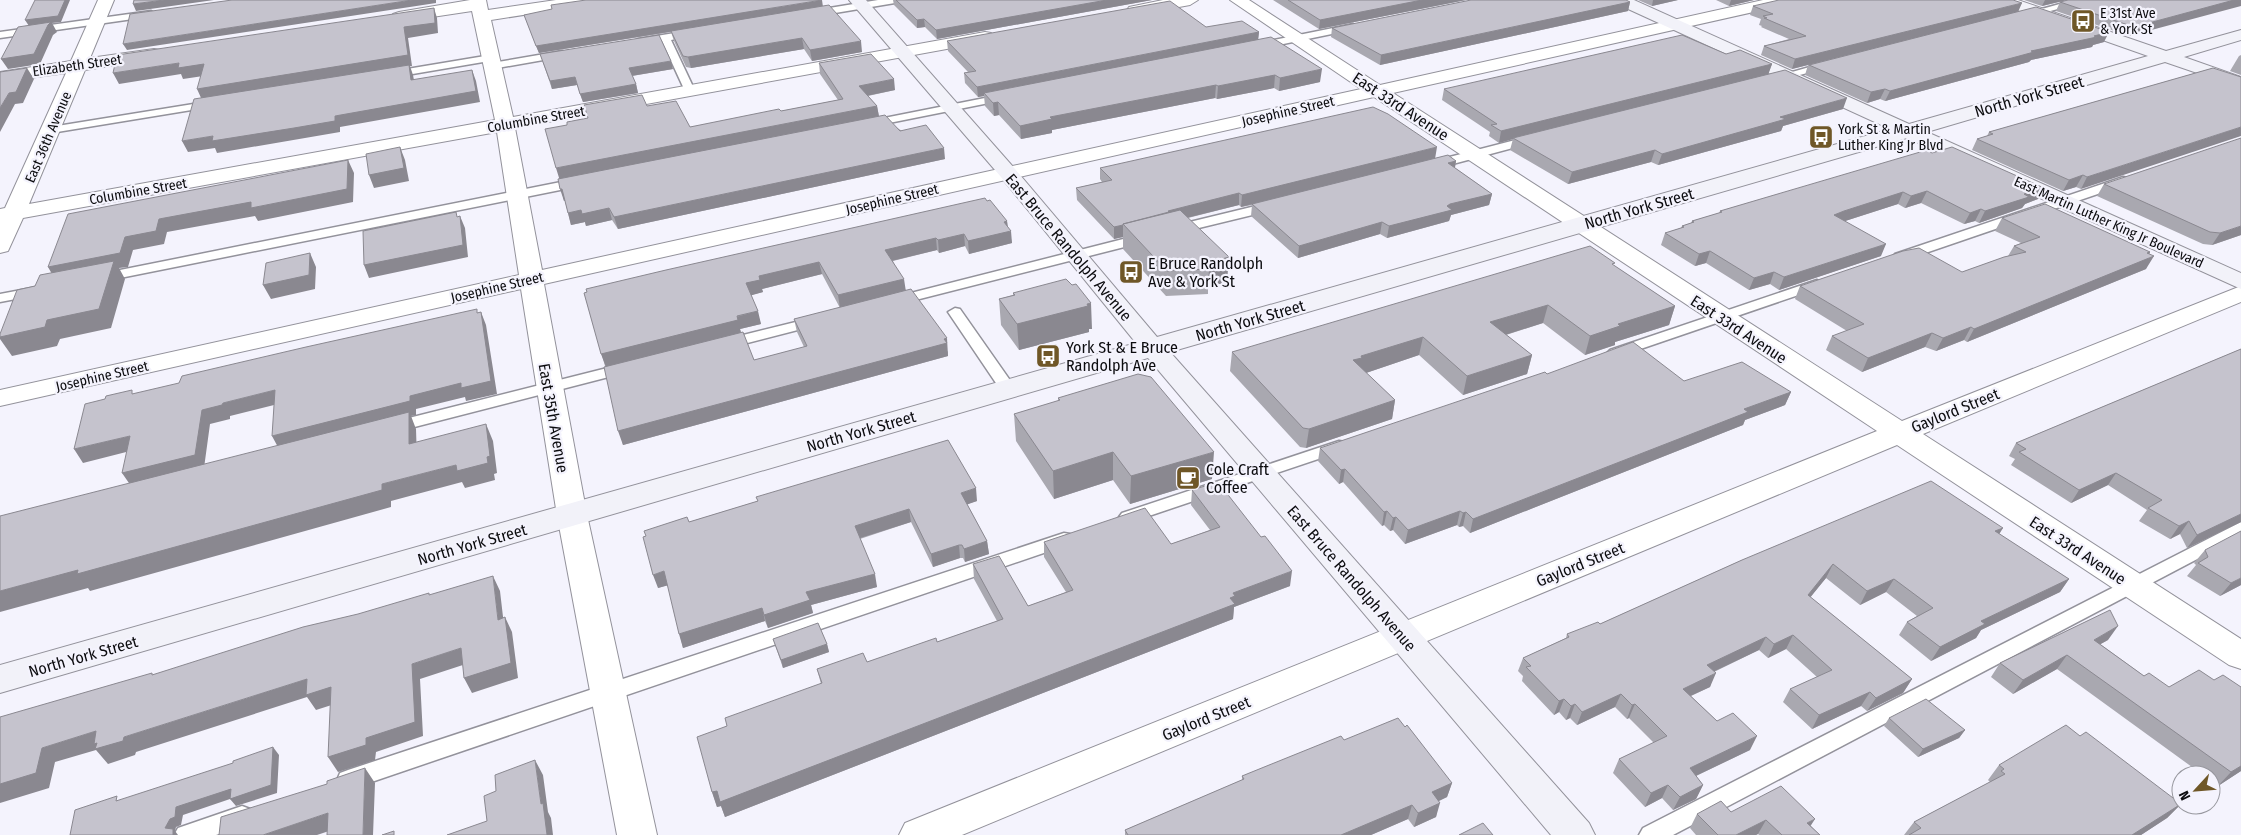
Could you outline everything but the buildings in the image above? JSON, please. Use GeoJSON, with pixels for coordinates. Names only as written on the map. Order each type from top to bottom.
{"type":"FeatureCollection","features":[{"type":"Feature","properties":{"kind":"main road","name":"East Martin Luther King Jr Boulevard"},"geometry":{"type":"LineString","coordinates":[[1621,0],[2241,282]]}},
{"type":"Feature","properties":{"kind":"main road"},"geometry":{"type":"LineString","coordinates":[[2003,0],[2241,83]]}},
{"type":"Feature","properties":{"kind":"main road","name":"East Bruce Randolph Avenue"},"geometry":{"type":"LineString","coordinates":[[859,3],[1008,173],[1153,348],[1575,835]]}},
{"type":"Feature","properties":{"kind":"main road","name":"North York Street"},"geometry":{"type":"LineString","coordinates":[[0,679],[2241,35]]}},
{"type":"Feature","properties":{"kind":"street","name":"East 36th Avenue"},"geometry":{"type":"LineString","coordinates":[[0,246],[7,215],[51,130],[106,0]]}},
{"type":"Feature","properties":{"kind":"street"},"geometry":{"type":"LineString","coordinates":[[382,20],[480,7],[588,0]]}},
{"type":"Feature","properties":{"kind":"street"},"geometry":{"type":"LineString","coordinates":[[1114,14],[1190,0]]}},
{"type":"Feature","properties":{"kind":"street","name":"East 33rd Avenue"},"geometry":{"type":"LineString","coordinates":[[1238,0],[2241,656]]}},
{"type":"Feature","properties":{"kind":"street","name":"Josephine Street"},"geometry":{"type":"LineString","coordinates":[[0,398],[1785,0]]}},
{"type":"Feature","properties":{"kind":"street","name":"East 35th Avenue"},"geometry":{"type":"LineString","coordinates":[[480,7],[505,124],[572,515],[637,835]]}},
{"type":"Feature","properties":{"kind":"street","name":"Columbine Street"},"geometry":{"type":"LineString","coordinates":[[7,215],[998,35]]}},
{"type":"Feature","properties":{"kind":"street","name":"Elizabeth Street"},"geometry":{"type":"LineString","coordinates":[[0,76],[167,52]]}},
{"type":"Feature","properties":{"kind":"street","name":"Gaylord Street"},"geometry":{"type":"LineString","coordinates":[[919,835],[2241,293]]}},
{"type":"Feature","properties":{"kind":"lane"},"geometry":{"type":"LineString","coordinates":[[797,16],[859,3],[895,0]]}},
{"type":"Feature","properties":{"kind":"lane"},"geometry":{"type":"LineString","coordinates":[[2009,20],[2086,0]]}},
{"type":"Feature","properties":{"kind":"lane"},"geometry":{"type":"LineString","coordinates":[[0,35],[163,12]]}},
{"type":"Feature","properties":{"kind":"lane"},"geometry":{"type":"LineString","coordinates":[[1249,48],[1365,25]]}},
{"type":"Feature","properties":{"kind":"lane"},"geometry":{"type":"LineString","coordinates":[[626,44],[702,31]]}},
{"type":"Feature","properties":{"kind":"lane"},"geometry":{"type":"LineString","coordinates":[[665,38],[690,91]]}},
{"type":"Feature","properties":{"kind":"lane"},"geometry":{"type":"LineString","coordinates":[[374,78],[569,53]]}},
{"type":"Feature","properties":{"kind":"lane"},"geometry":{"type":"LineString","coordinates":[[1764,81],[1835,63]]}},
{"type":"Feature","properties":{"kind":"lane"},"geometry":{"type":"LineString","coordinates":[[852,128],[1019,94]]}},
{"type":"Feature","properties":{"kind":"lane"},"geometry":{"type":"LineString","coordinates":[[51,130],[227,102]]}},
{"type":"Feature","properties":{"kind":"lane"},"geometry":{"type":"LineString","coordinates":[[1418,169],[1542,138]]}},
{"type":"Feature","properties":{"kind":"lane"},"geometry":{"type":"LineString","coordinates":[[1890,260],[2139,176]]}},
{"type":"Feature","properties":{"kind":"lane"},"geometry":{"type":"LineString","coordinates":[[88,281],[594,179]]}},
{"type":"Feature","properties":{"kind":"lane"},"geometry":{"type":"LineString","coordinates":[[878,305],[1287,202]]}},
{"type":"Feature","properties":{"kind":"lane"},"geometry":{"type":"LineString","coordinates":[[1599,358],[1834,279]]}},
{"type":"Feature","properties":{"kind":"lane"},"geometry":{"type":"LineString","coordinates":[[0,298],[49,289]]}},
{"type":"Feature","properties":{"kind":"lane"},"geometry":{"type":"LineString","coordinates":[[955,312],[1008,389]]}},
{"type":"Feature","properties":{"kind":"lane"},"geometry":{"type":"LineString","coordinates":[[714,347],[830,317]]}},
{"type":"Feature","properties":{"kind":"lane"},"geometry":{"type":"LineString","coordinates":[[376,432],[646,364]]}},
{"type":"Feature","properties":{"kind":"lane"},"geometry":{"type":"LineString","coordinates":[[1111,523],[1356,441]]}},
{"type":"Feature","properties":{"kind":"lane"},"geometry":{"type":"LineString","coordinates":[[1651,835],[2241,528]]}},
{"type":"Feature","properties":{"kind":"lane"},"geometry":{"type":"LineString","coordinates":[[326,788],[1083,532]]}},
{"type":"Feature","properties":{"kind":"lane"},"geometry":{"type":"LineString","coordinates":[[186,835],[260,810]]}},
{"type":"Feature","properties":{"kind":"place","name":"E 31st Ave & York St"},"geometry":{"type":"Point","coordinates":[2083,21]}},
{"type":"Feature","properties":{"kind":"place","name":"York St & Martin Luther King Jr Blvd"},"geometry":{"type":"Point","coordinates":[1821,137]}},
{"type":"Feature","properties":{"kind":"place","name":"E Bruce Randolph Ave & York St"},"geometry":{"type":"Point","coordinates":[1131,272]}},
{"type":"Feature","properties":{"kind":"place","name":"York St & E Bruce Randolph Ave"},"geometry":{"type":"Point","coordinates":[1048,356]}},
{"type":"Feature","properties":{"kind":"place","name":"Cole Craft Coffee"},"geometry":{"type":"Point","coordinates":[1188,478]}}]}
